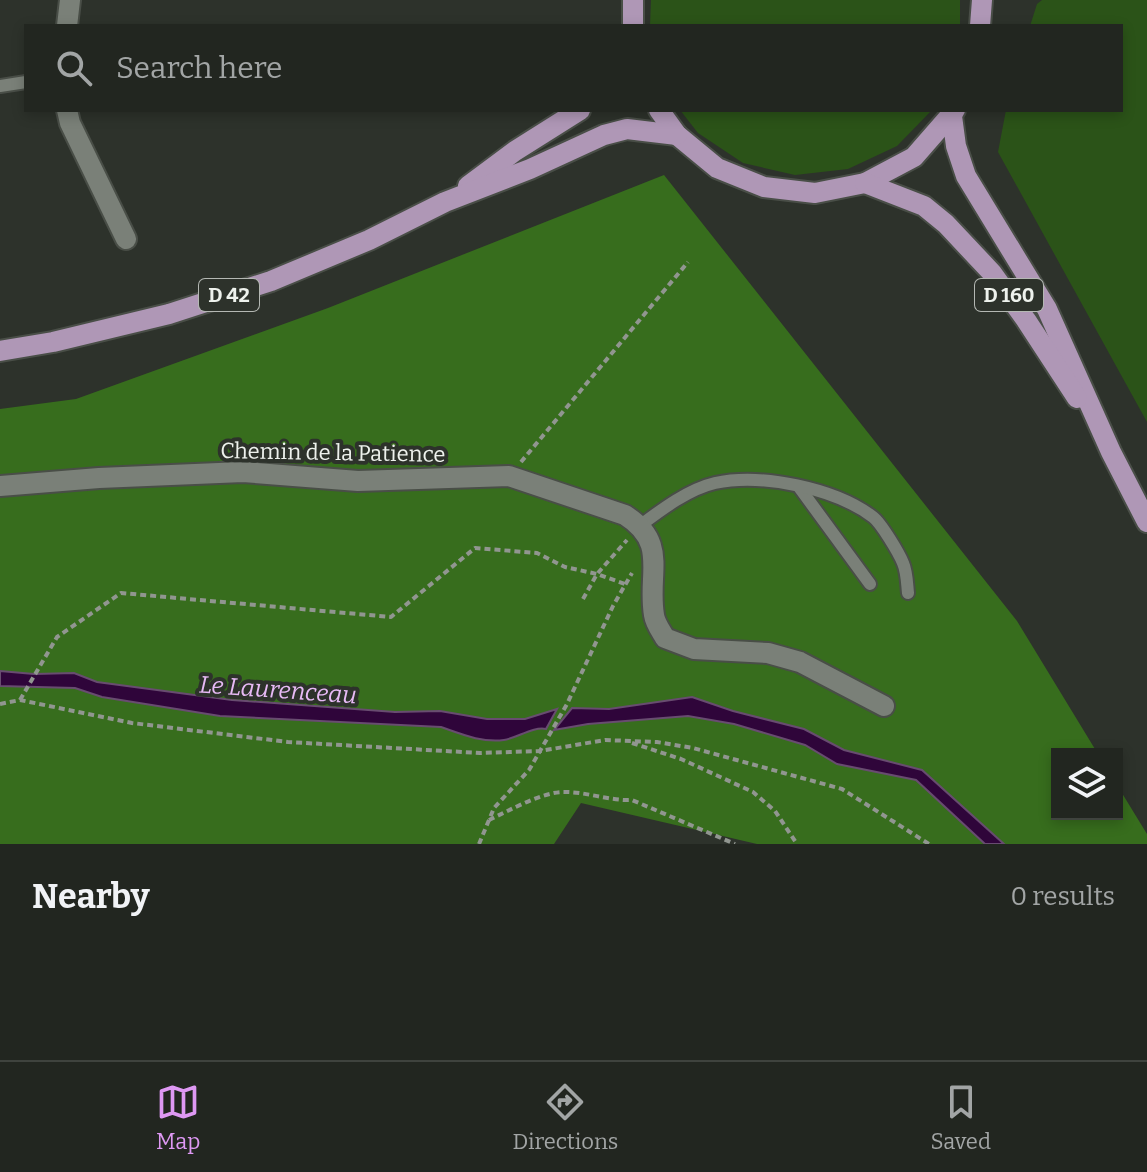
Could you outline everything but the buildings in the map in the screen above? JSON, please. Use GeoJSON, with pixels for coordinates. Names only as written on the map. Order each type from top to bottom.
{"type":"FeatureCollection","features":[{"type":"Feature","properties":{"kind":"main road"},"geometry":{"type":"LineString","coordinates":[[633,0],[633,24]]}},
{"type":"Feature","properties":{"kind":"main road"},"geometry":{"type":"LineString","coordinates":[[980,24],[982,0]]}},
{"type":"Feature","properties":{"kind":"main road","name":"D 42"},"geometry":{"type":"LineString","coordinates":[[445,202],[515,151],[577,112]]}},
{"type":"Feature","properties":{"kind":"main road"},"geometry":{"type":"LineString","coordinates":[[660,112],[677,135],[717,168],[764,187],[815,193],[865,183],[914,157],[953,113]]}},
{"type":"Feature","properties":{"kind":"main road","name":"D 160"},"geometry":{"type":"LineString","coordinates":[[953,113],[956,146],[966,176],[1047,309],[1111,452],[1147,522]]}},
{"type":"Feature","properties":{"kind":"main road","name":"D 42"},"geometry":{"type":"LineString","coordinates":[[0,351],[53,342],[169,314],[271,281],[369,240],[445,202],[530,169],[604,135],[627,129],[677,135]]}},
{"type":"Feature","properties":{"kind":"main road","name":"D 160"},"geometry":{"type":"LineString","coordinates":[[865,183],[924,206],[946,224],[992,273],[1111,452]]}},
{"type":"Feature","properties":{"kind":"street"},"geometry":{"type":"LineString","coordinates":[[67,24],[70,0]]}},
{"type":"Feature","properties":{"kind":"street"},"geometry":{"type":"LineString","coordinates":[[67,112],[126,239]]}},
{"type":"Feature","properties":{"kind":"street","name":"Chemin de la Patience"},"geometry":{"type":"LineString","coordinates":[[0,486],[243,472],[358,481],[509,476],[625,515],[646,533]]}},
{"type":"Feature","properties":{"kind":"street"},"geometry":{"type":"LineString","coordinates":[[646,533],[654,618],[665,638],[694,649],[768,653],[800,662],[884,706]]}},
{"type":"Feature","properties":{"kind":"lane"},"geometry":{"type":"LineString","coordinates":[[0,86],[24,82]]}},
{"type":"Feature","properties":{"kind":"lane"},"geometry":{"type":"LineString","coordinates":[[646,533],[664,508],[712,484],[747,478],[799,487],[842,499],[875,518],[904,563],[908,593]]}},
{"type":"Feature","properties":{"kind":"lane"},"geometry":{"type":"LineString","coordinates":[[799,487],[870,584]]}},
{"type":"Feature","properties":{"kind":"path"},"geometry":{"type":"LineString","coordinates":[[509,476],[688,262]]}},
{"type":"Feature","properties":{"kind":"path"},"geometry":{"type":"LineString","coordinates":[[583,599],[597,574],[646,533]]}},
{"type":"Feature","properties":{"kind":"path"},"geometry":{"type":"LineString","coordinates":[[479,844],[494,808],[529,770],[567,704],[646,533]]}},
{"type":"Feature","properties":{"kind":"path"},"geometry":{"type":"LineString","coordinates":[[20,700],[57,637],[121,593],[391,617],[475,548],[537,553],[565,567],[625,584]]}},
{"type":"Feature","properties":{"kind":"path"},"geometry":{"type":"LineString","coordinates":[[0,704],[20,700],[132,723],[288,742],[480,753],[540,751],[605,740],[657,742],[693,748],[842,789],[929,844]]}},
{"type":"Feature","properties":{"kind":"path"},"geometry":{"type":"LineString","coordinates":[[626,741],[681,759],[753,792],[775,811],[797,844]]}},
{"type":"Feature","properties":{"kind":"path"},"geometry":{"type":"LineString","coordinates":[[489,820],[563,791],[632,800],[735,844]]}},
{"type":"Feature","properties":{"kind":"green space"},"geometry":{"type":"Polygon","coordinates":[[[651,0],[960,0],[960,24],[650,24],[651,0]]]}},
{"type":"Feature","properties":{"kind":"green space"},"geometry":{"type":"Polygon","coordinates":[[[1042,0],[1147,0],[1147,422],[998,152],[1006,112],[1123,112],[1123,24],[1031,24],[1037,4],[1042,0]]]}},
{"type":"Feature","properties":{"kind":"green space"},"geometry":{"type":"Polygon","coordinates":[[[682,112],[930,112],[897,146],[848,169],[795,175],[743,163],[698,133],[682,112]]]}},
{"type":"Feature","properties":{"kind":"green space"},"geometry":{"type":"Polygon","coordinates":[[[664,175],[1017,621],[1094,748],[1051,748],[1051,820],[1123,820],[1123,795],[1147,834],[1147,844],[757,844],[581,803],[554,844],[0,844],[0,409],[76,399],[328,308],[664,175]]]}},
{"type":"Feature","properties":{"kind":"shaded area"},"geometry":{"type":"Polygon","coordinates":[[[0,671],[74,673],[97,682],[232,700],[395,712],[440,711],[487,719],[525,719],[557,709],[546,729],[536,729],[504,740],[488,740],[441,727],[220,716],[102,697],[75,688],[0,686],[0,671]]]}},
{"type":"Feature","properties":{"kind":"shaded area"},"geometry":{"type":"Polygon","coordinates":[[[692,697],[804,729],[844,750],[922,770],[1004,844],[985,844],[916,780],[837,764],[805,745],[734,724],[688,716],[588,724],[554,730],[572,708],[609,709],[692,697]]]}},
{"type":"Feature","properties":{"kind":"water label","name":"Le Laurenceau"},"geometry":{"type":"Point","coordinates":[278,690]}}]}
